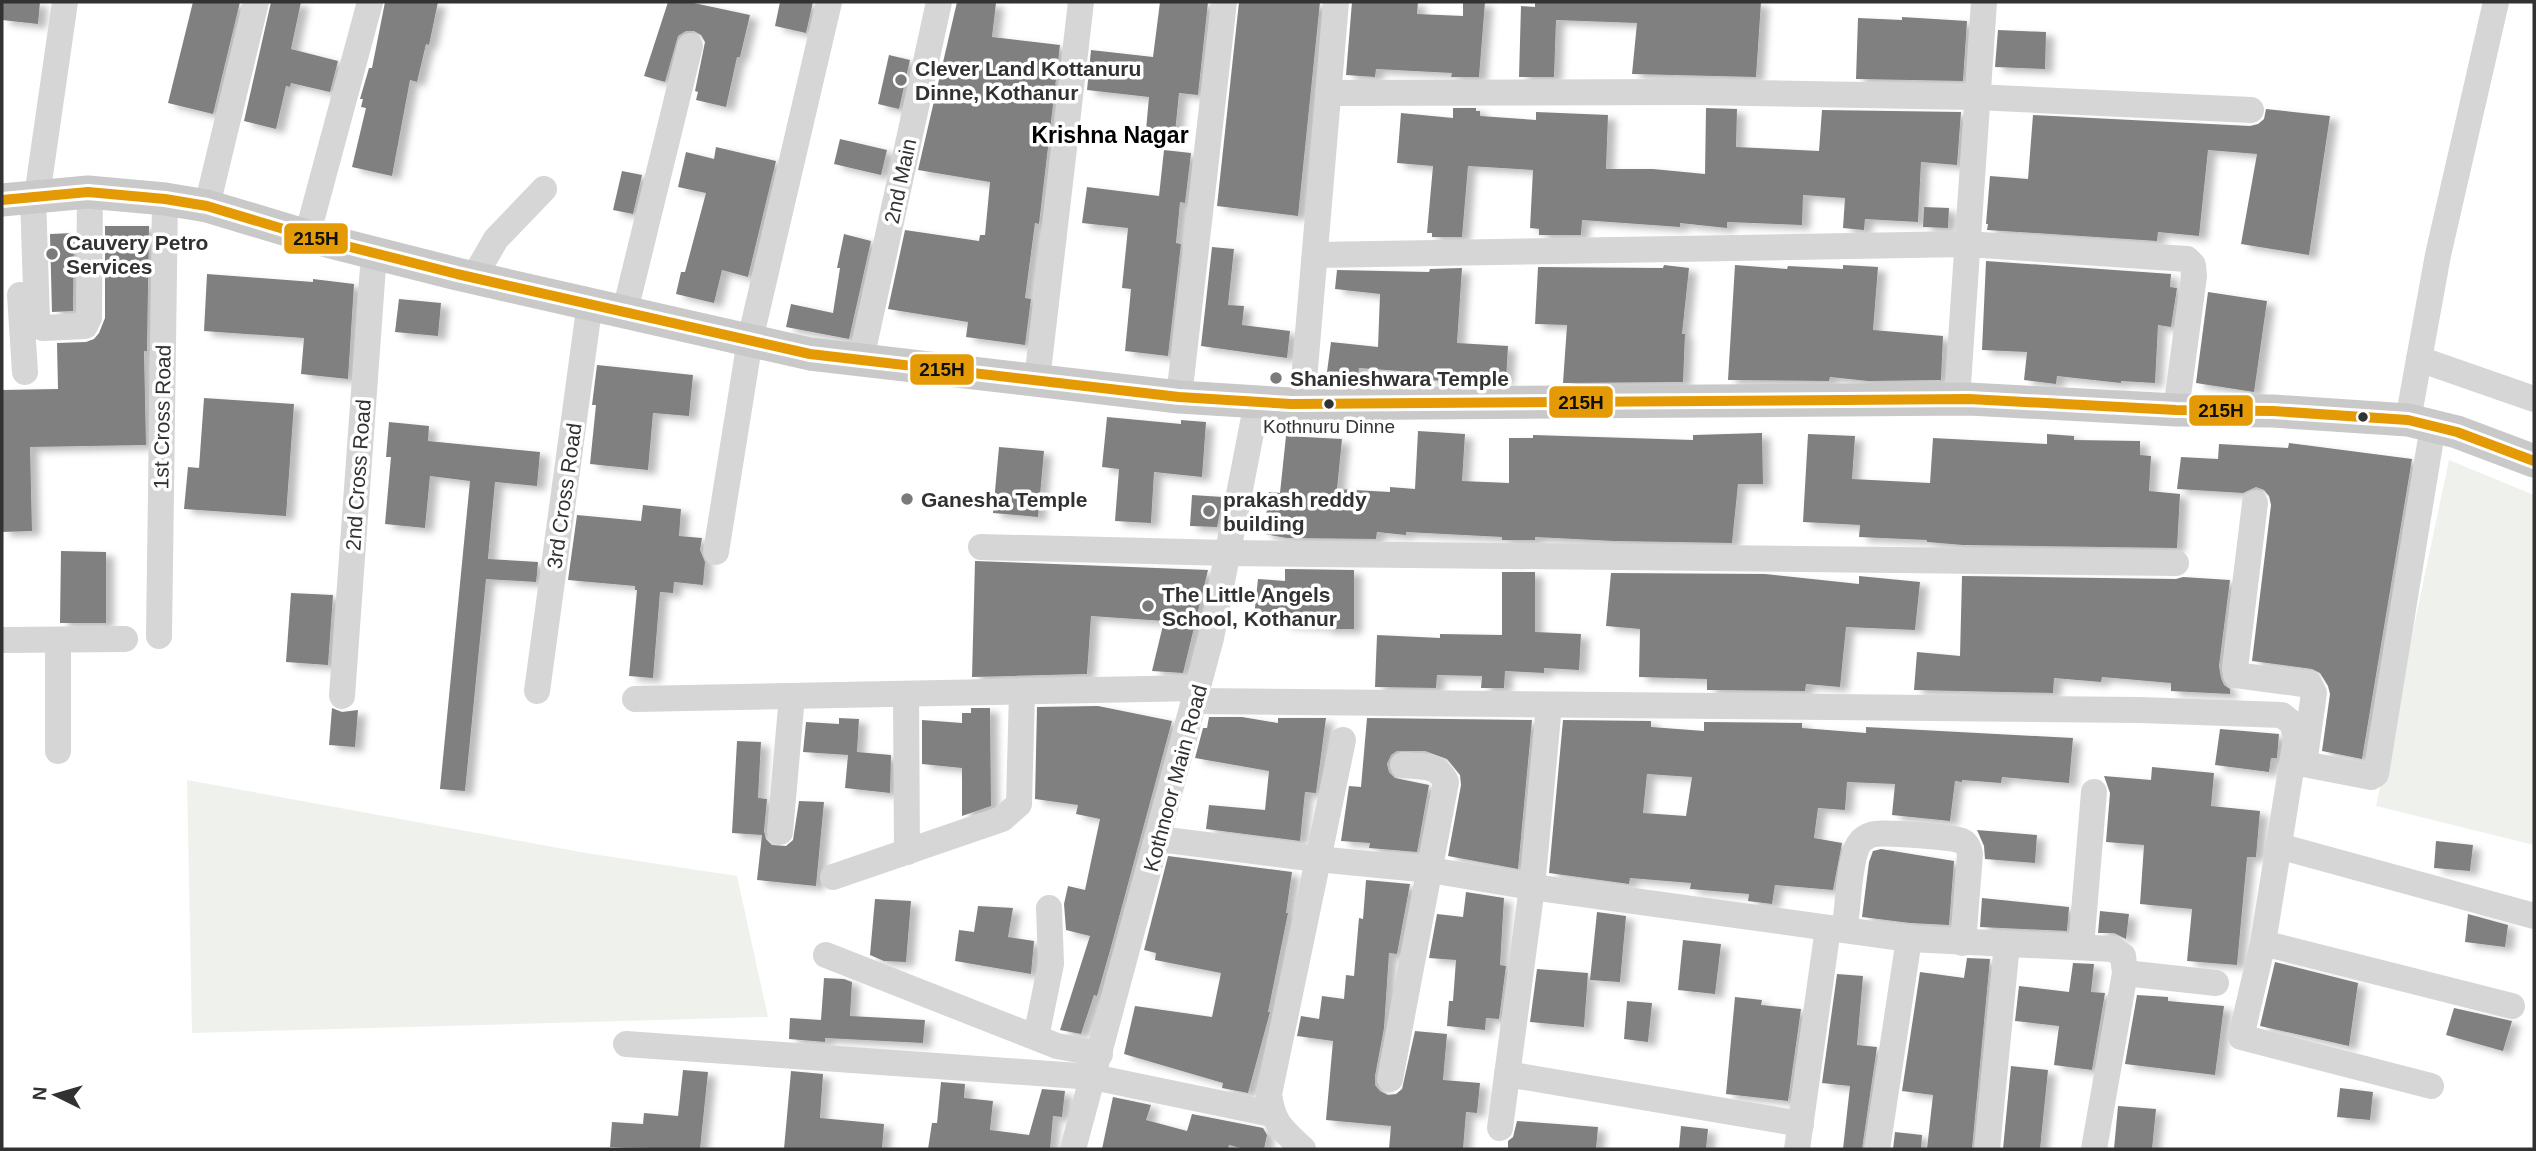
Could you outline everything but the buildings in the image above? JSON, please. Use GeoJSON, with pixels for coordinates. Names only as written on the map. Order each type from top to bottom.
{"type":"FeatureCollection","features":[{"type":"Feature","properties":{"kind":"main road"},"geometry":{"type":"LineString","coordinates":[[21,198],[90,192],[207,206],[374,253],[810,354],[1179,397],[1302,404],[1956,399],[2176,411],[2273,411],[2420,423],[2457,432],[2534,461]]}},
{"type":"Feature","properties":{"kind":"street"},"geometry":{"type":"LineString","coordinates":[[25,372],[21,198],[65,2]]}},
{"type":"Feature","properties":{"kind":"street"},"geometry":{"type":"LineString","coordinates":[[207,206],[256,2]]}},
{"type":"Feature","properties":{"kind":"street"},"geometry":{"type":"LineString","coordinates":[[307,236],[370,2]]}},
{"type":"Feature","properties":{"kind":"street"},"geometry":{"type":"LineString","coordinates":[[716,552],[750,340],[829,2]]}},
{"type":"Feature","properties":{"kind":"street","name":"2nd Main"},"geometry":{"type":"LineString","coordinates":[[861,359],[939,2]]}},
{"type":"Feature","properties":{"kind":"street"},"geometry":{"type":"LineString","coordinates":[[1037,380],[1081,2]]}},
{"type":"Feature","properties":{"kind":"street"},"geometry":{"type":"LineString","coordinates":[[1179,397],[1224,2]]}},
{"type":"Feature","properties":{"kind":"street"},"geometry":{"type":"LineString","coordinates":[[1302,404],[1336,2]]}},
{"type":"Feature","properties":{"kind":"street"},"geometry":{"type":"LineString","coordinates":[[1956,399],[1984,2]]}},
{"type":"Feature","properties":{"kind":"street"},"geometry":{"type":"LineString","coordinates":[[2255,503],[2236,675],[2310,685],[2314,693],[2304,764],[2371,777],[2376,774],[2420,423],[2419,359],[2438,256],[2496,2]]}},
{"type":"Feature","properties":{"kind":"street"},"geometry":{"type":"LineString","coordinates":[[625,311],[690,46]]}},
{"type":"Feature","properties":{"kind":"street"},"geometry":{"type":"LineString","coordinates":[[1328,93],[1694,92],[1976,97],[2251,110]]}},
{"type":"Feature","properties":{"kind":"street"},"geometry":{"type":"LineString","coordinates":[[474,277],[496,239],[544,189]]}},
{"type":"Feature","properties":{"kind":"street"},"geometry":{"type":"LineString","coordinates":[[21,198],[37,321],[43,328],[85,326],[89,318],[90,192]]}},
{"type":"Feature","properties":{"kind":"street","name":"1st Cross Road"},"geometry":{"type":"LineString","coordinates":[[159,636],[165,199]]}},
{"type":"Feature","properties":{"kind":"street"},"geometry":{"type":"LineString","coordinates":[[1315,255],[1967,244],[2187,259],[2193,265],[2194,276],[2176,411]]}},
{"type":"Feature","properties":{"kind":"street","name":"2nd Cross Road"},"geometry":{"type":"LineString","coordinates":[[342,696],[374,253]]}},
{"type":"Feature","properties":{"kind":"street","name":"3rd Cross Road"},"geometry":{"type":"LineString","coordinates":[[537,691],[590,302]]}},
{"type":"Feature","properties":{"kind":"street"},"geometry":{"type":"LineString","coordinates":[[2419,359],[2534,399]]}},
{"type":"Feature","properties":{"kind":"street","name":"Kothnoor Main Road"},"geometry":{"type":"LineString","coordinates":[[1073,1149],[1197,694],[1229,553],[1257,402]]}},
{"type":"Feature","properties":{"kind":"street"},"geometry":{"type":"LineString","coordinates":[[981,547],[1229,553],[2176,563]]}},
{"type":"Feature","properties":{"kind":"street"},"geometry":{"type":"LineString","coordinates":[[2,640],[125,639]]}},
{"type":"Feature","properties":{"kind":"street"},"geometry":{"type":"LineString","coordinates":[[58,640],[58,751]]}},
{"type":"Feature","properties":{"kind":"street"},"geometry":{"type":"LineString","coordinates":[[832,877],[1002,818],[1019,804],[1022,691]]}},
{"type":"Feature","properties":{"kind":"street"},"geometry":{"type":"LineString","coordinates":[[635,699],[1022,691],[1549,705],[2140,710],[2282,715],[2293,724],[2296,739],[2263,943],[2241,1037],[2431,1086]]}},
{"type":"Feature","properties":{"kind":"street"},"geometry":{"type":"LineString","coordinates":[[906,694],[906,852]]}},
{"type":"Feature","properties":{"kind":"street"},"geometry":{"type":"LineString","coordinates":[[780,832],[792,696]]}},
{"type":"Feature","properties":{"kind":"street"},"geometry":{"type":"LineString","coordinates":[[1500,1128],[1532,887],[1549,705]]}},
{"type":"Feature","properties":{"kind":"street"},"geometry":{"type":"LineString","coordinates":[[1303,1149],[1272,1114],[1269,1094],[1343,740]]}},
{"type":"Feature","properties":{"kind":"street"},"geometry":{"type":"LineString","coordinates":[[1390,1079],[1446,782],[1441,772],[1434,768],[1403,765]]}},
{"type":"Feature","properties":{"kind":"street"},"geometry":{"type":"LineString","coordinates":[[2081,947],[2094,792]]}},
{"type":"Feature","properties":{"kind":"street"},"geometry":{"type":"LineString","coordinates":[[1507,1073],[1799,1136],[1836,929],[1849,908],[1853,856],[1862,839],[1875,834],[1932,837],[1962,841],[1968,846],[1970,854],[1963,943]]}},
{"type":"Feature","properties":{"kind":"street"},"geometry":{"type":"LineString","coordinates":[[1159,839],[1430,870],[1532,887],[1909,939],[2113,949],[2123,956],[2125,973],[2094,1149]]}},
{"type":"Feature","properties":{"kind":"street"},"geometry":{"type":"LineString","coordinates":[[2279,846],[2534,916]]}},
{"type":"Feature","properties":{"kind":"street"},"geometry":{"type":"LineString","coordinates":[[1036,1037],[1051,964],[1049,908]]}},
{"type":"Feature","properties":{"kind":"street"},"geometry":{"type":"LineString","coordinates":[[1877,1149],[1909,939]]}},
{"type":"Feature","properties":{"kind":"street"},"geometry":{"type":"LineString","coordinates":[[2263,943],[2512,1006]]}},
{"type":"Feature","properties":{"kind":"street"},"geometry":{"type":"LineString","coordinates":[[1987,1149],[2007,944]]}},
{"type":"Feature","properties":{"kind":"street"},"geometry":{"type":"LineString","coordinates":[[826,955],[1036,1037],[1097,1065],[1272,1114]]}},
{"type":"Feature","properties":{"kind":"street"},"geometry":{"type":"LineString","coordinates":[[2125,973],[2216,983]]}},
{"type":"Feature","properties":{"kind":"street"},"geometry":{"type":"LineString","coordinates":[[626,1044],[1097,1065]]}},
{"type":"Feature","properties":{"kind":"shaded area"},"geometry":{"type":"Polygon","coordinates":[[[2449,460],[2534,495],[2534,845],[2376,806],[2449,460]]]}},
{"type":"Feature","properties":{"kind":"shaded area"},"geometry":{"type":"Polygon","coordinates":[[[187,780],[586,853],[737,876],[768,1017],[192,1033],[187,780]]]}},
{"type":"Feature","properties":{"kind":"transit line","name":"215H"},"geometry":{"type":"LineString","coordinates":[[2,200],[88,192],[207,206],[307,236],[457,274],[810,354],[1179,397],[1291,404],[1969,399],[2176,410],[2273,411],[2408,420],[2457,432],[2534,461]]}},
{"type":"Feature","properties":{"kind":"place","name":"Clever Land Kottanuru Dinne, Kothanur"},"geometry":{"type":"Point","coordinates":[901,80]}},
{"type":"Feature","properties":{"kind":"place","name":"Cauvery Petro Services"},"geometry":{"type":"Point","coordinates":[52,254]}},
{"type":"Feature","properties":{"kind":"place","name":"Shanieshwara Temple"},"geometry":{"type":"Point","coordinates":[1276,378]}},
{"type":"Feature","properties":{"kind":"place","name":"Kothnuru Dinne"},"geometry":{"type":"Point","coordinates":[1329,404]}},
{"type":"Feature","properties":{"kind":"place","name":"Ganesha Temple"},"geometry":{"type":"Point","coordinates":[907,499]}},
{"type":"Feature","properties":{"kind":"place","name":"prakash reddy building"},"geometry":{"type":"Point","coordinates":[1209,511]}},
{"type":"Feature","properties":{"kind":"place","name":"The Little Angels School, Kothanur"},"geometry":{"type":"Point","coordinates":[1148,606]}},
{"type":"Feature","properties":{"kind":"district","name":"Krishna Nagar"},"geometry":{"type":"Point","coordinates":[1110,135]}}]}
